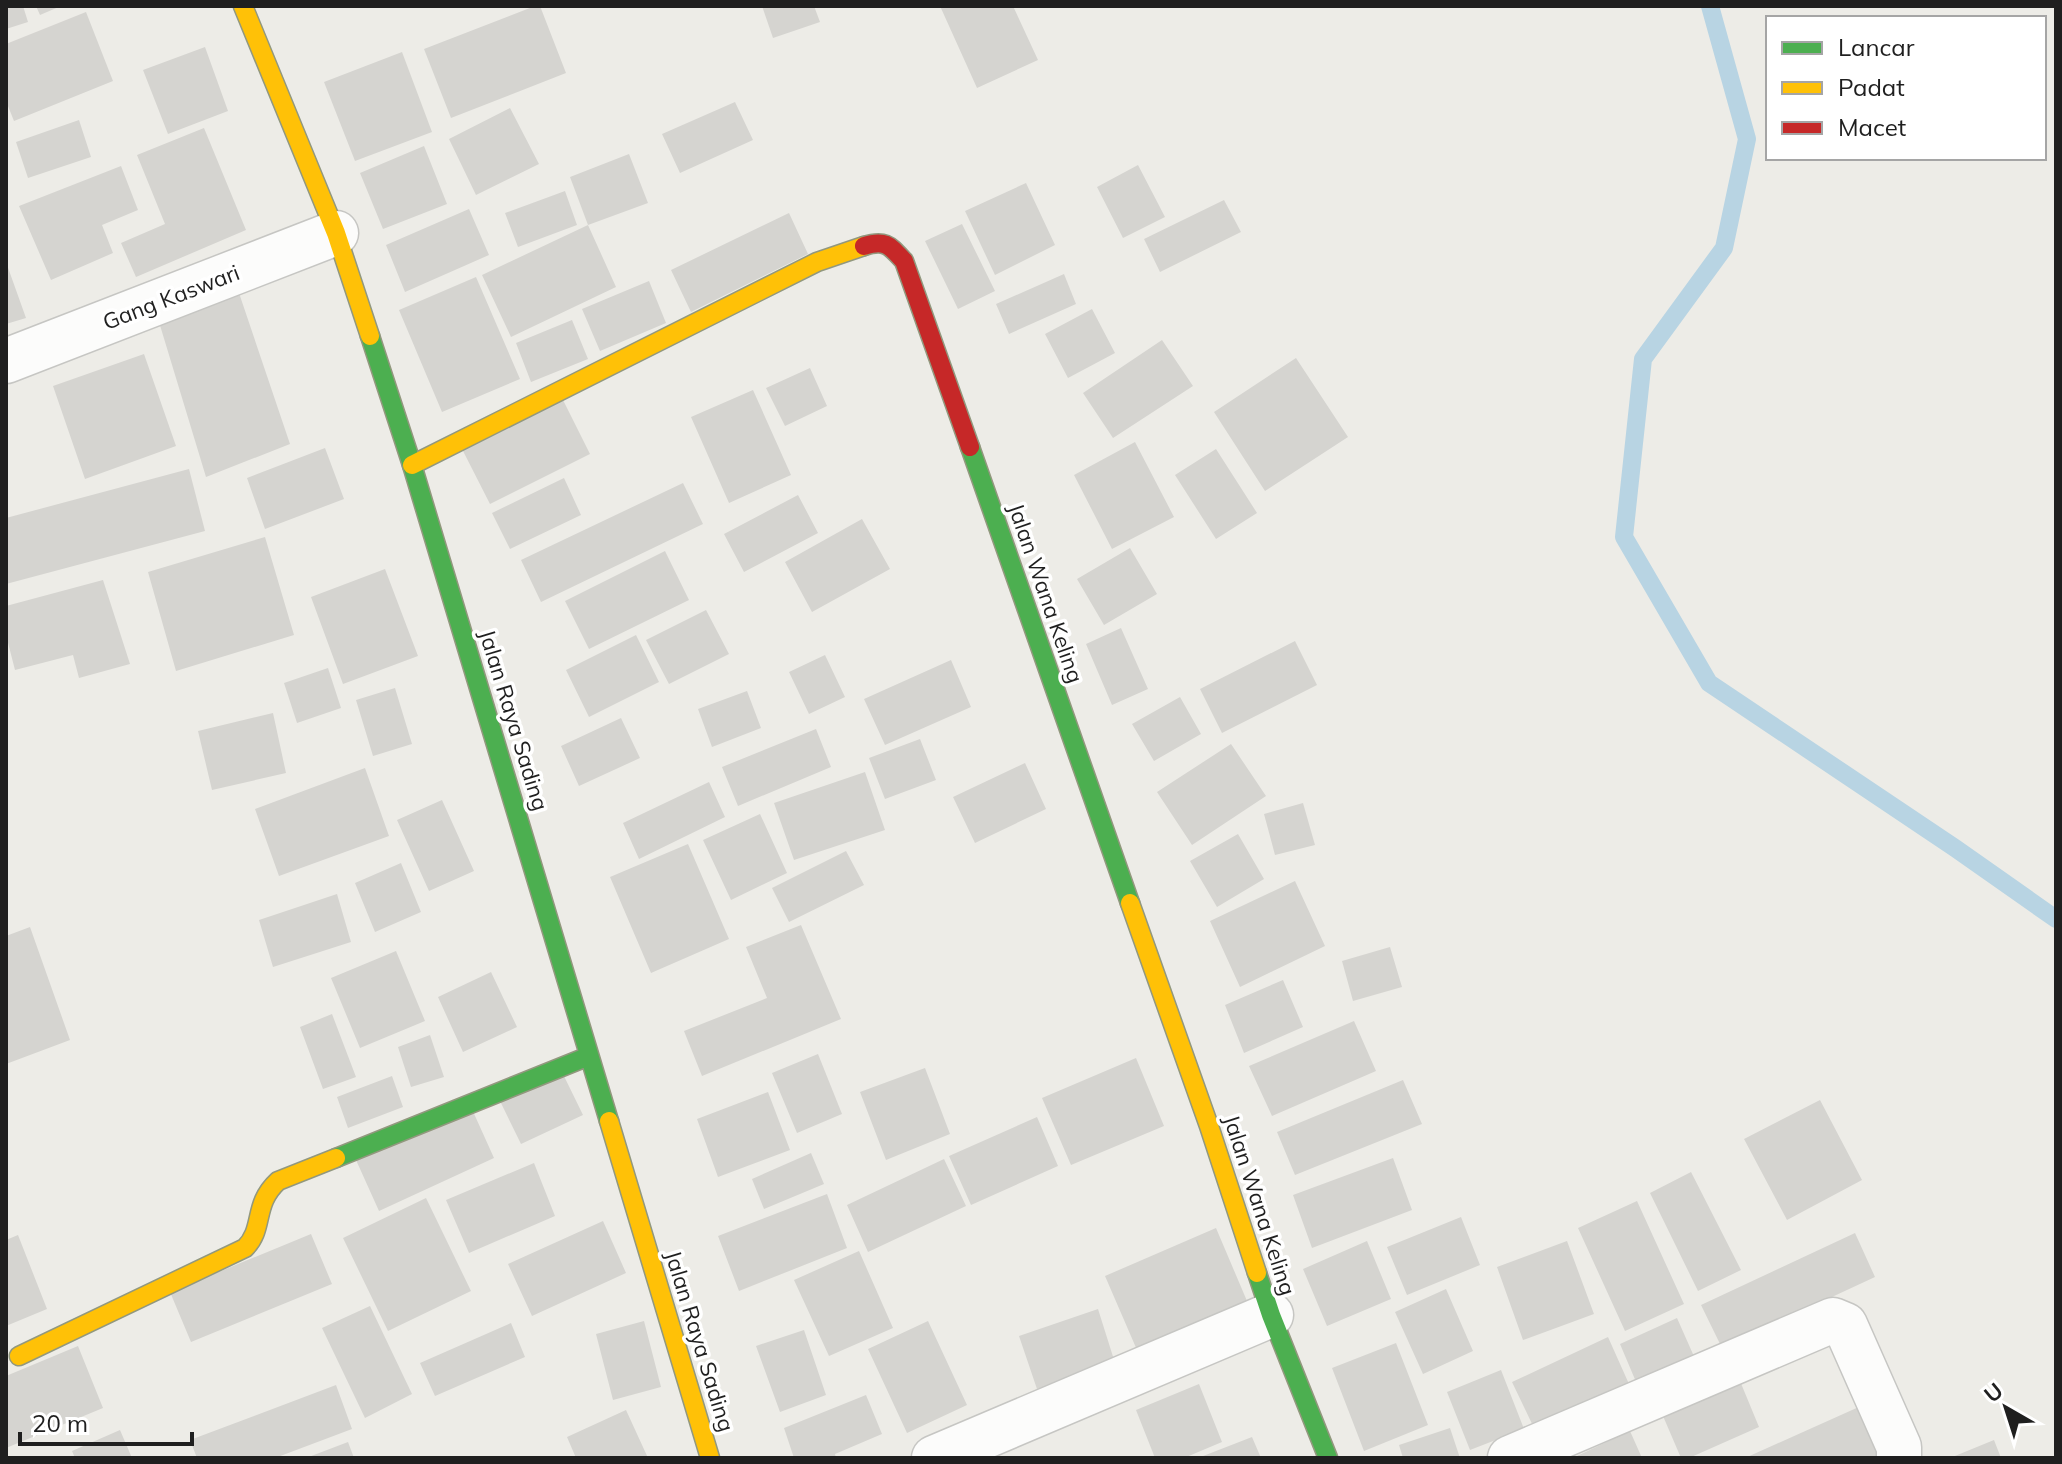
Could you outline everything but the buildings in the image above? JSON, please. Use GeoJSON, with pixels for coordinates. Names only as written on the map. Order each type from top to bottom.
{"type":"FeatureCollection","features":[{"type":"Feature","properties":{"kind":"street","name":"Jalan Raya Sading"},"geometry":{"type":"LineString","coordinates":[[243,6],[336,233],[412,465],[710,1458]]}},
{"type":"Feature","properties":{"kind":"street","name":"Gang Kaswari"},"geometry":{"type":"LineString","coordinates":[[6,361],[336,233]]}},
{"type":"Feature","properties":{"kind":"street","name":"Jalan Wana Keling"},"geometry":{"type":"LineString","coordinates":[[412,465],[817,262],[877,242],[889,245],[904,261],[1204,1111],[1271,1315],[1328,1458]]}},
{"type":"Feature","properties":{"kind":"street"},"geometry":{"type":"LineString","coordinates":[[19,1356],[245,1248],[256,1237],[257,1207],[267,1190],[278,1181],[589,1056]]}},
{"type":"Feature","properties":{"kind":"street"},"geometry":{"type":"LineString","coordinates":[[934,1458],[1271,1315]]}},
{"type":"Feature","properties":{"kind":"street"},"geometry":{"type":"LineString","coordinates":[[1510,1458],[1839,1320],[1845,1325],[1899,1447],[1899,1458]]}},
{"type":"Feature","properties":{"kind":"waterway"},"geometry":{"type":"LineString","coordinates":[[1710,6],[1747,139],[1724,248],[1643,359],[1624,537],[1709,683],[2056,919]]}},
{"type":"Feature","properties":{"kind":"traffic: fast"},"geometry":{"type":"LineString","coordinates":[[370,336],[412,465],[609,1121]]}},
{"type":"Feature","properties":{"kind":"traffic: fast"},"geometry":{"type":"LineString","coordinates":[[970,447],[1130,903]]}},
{"type":"Feature","properties":{"kind":"traffic: fast"},"geometry":{"type":"LineString","coordinates":[[336,1158],[589,1056]]}},
{"type":"Feature","properties":{"kind":"traffic: fast"},"geometry":{"type":"LineString","coordinates":[[1257,1273],[1328,1458]]}},
{"type":"Feature","properties":{"kind":"traffic: slow"},"geometry":{"type":"LineString","coordinates":[[243,6],[336,233],[370,336]]}},
{"type":"Feature","properties":{"kind":"traffic: slow"},"geometry":{"type":"LineString","coordinates":[[412,465],[817,262],[864,246]]}},
{"type":"Feature","properties":{"kind":"traffic: slow"},"geometry":{"type":"LineString","coordinates":[[1130,903],[1257,1273]]}},
{"type":"Feature","properties":{"kind":"traffic: slow"},"geometry":{"type":"LineString","coordinates":[[609,1121],[710,1458]]}},
{"type":"Feature","properties":{"kind":"traffic: slow"},"geometry":{"type":"LineString","coordinates":[[19,1356],[245,1248],[255,1232],[261,1207],[278,1181],[336,1158]]}},
{"type":"Feature","properties":{"kind":"traffic: jam"},"geometry":{"type":"LineString","coordinates":[[864,246],[887,245],[904,261],[970,447]]}}]}
